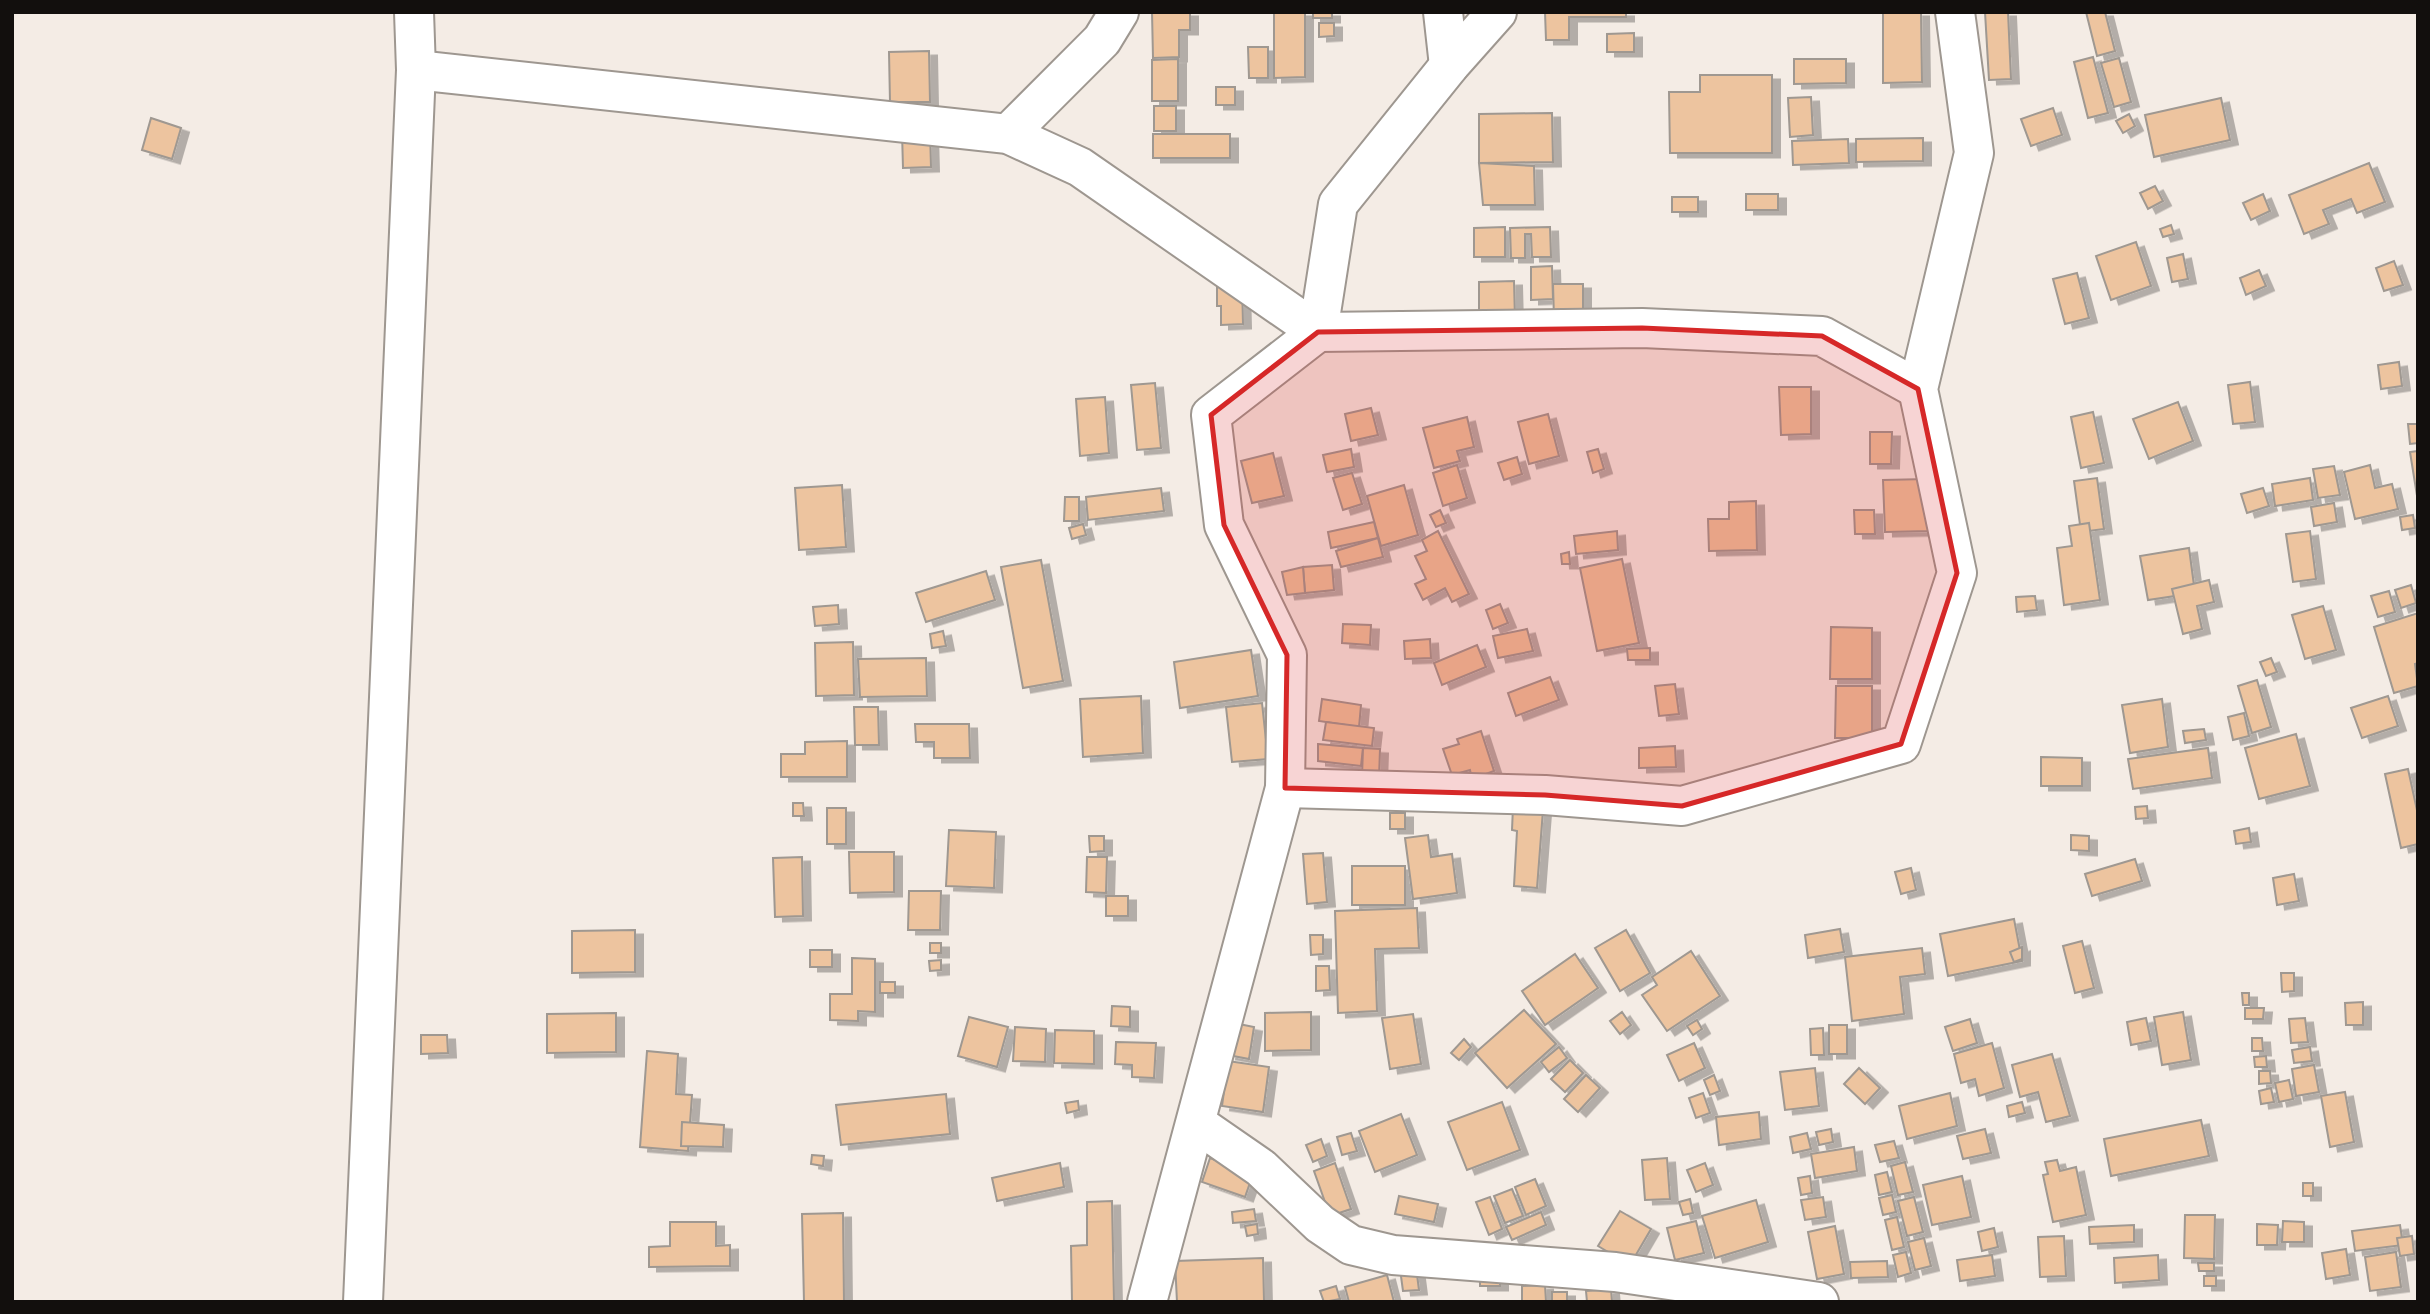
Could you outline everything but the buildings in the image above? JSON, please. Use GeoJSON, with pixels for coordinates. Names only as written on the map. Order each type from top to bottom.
{"type":"FeatureCollection","features":[{"type":"Feature","properties":{"kind":"street"},"geometry":{"type":"LineString","coordinates":[[363,1302],[416,70],[414,12]]}},
{"type":"Feature","properties":{"kind":"street"},"geometry":{"type":"LineString","coordinates":[[1008,134],[1102,40],[1119,12]]}},
{"type":"Feature","properties":{"kind":"street"},"geometry":{"type":"LineString","coordinates":[[1443,12],[1449,66]]}},
{"type":"Feature","properties":{"kind":"street"},"geometry":{"type":"LineString","coordinates":[[1147,1302],[1284,788],[1287,655],[1224,525],[1210,415],[1318,332],[1338,204],[1449,66],[1497,12]]}},
{"type":"Feature","properties":{"kind":"street"},"geometry":{"type":"LineString","coordinates":[[1284,788],[1545,795],[1682,806],[1901,744],[1957,573],[1917,389],[1974,153],[1955,12]]}},
{"type":"Feature","properties":{"kind":"street"},"geometry":{"type":"LineString","coordinates":[[416,70],[1008,134],[1080,167],[1318,332],[1642,328],[1822,336],[1917,389]]}},
{"type":"Feature","properties":{"kind":"street"},"geometry":{"type":"LineString","coordinates":[[1196,1124],[1261,1168],[1320,1224],[1351,1245],[1393,1255],[1615,1272],[1819,1302]]}},
{"type":"Feature","properties":{"kind":"highlighted area"},"geometry":{"type":"Polygon","coordinates":[[[1642,328],[1822,336],[1918,389],[1957,573],[1901,744],[1682,806],[1545,795],[1285,788],[1287,655],[1224,525],[1211,415],[1318,332],[1642,328]]]}}]}
